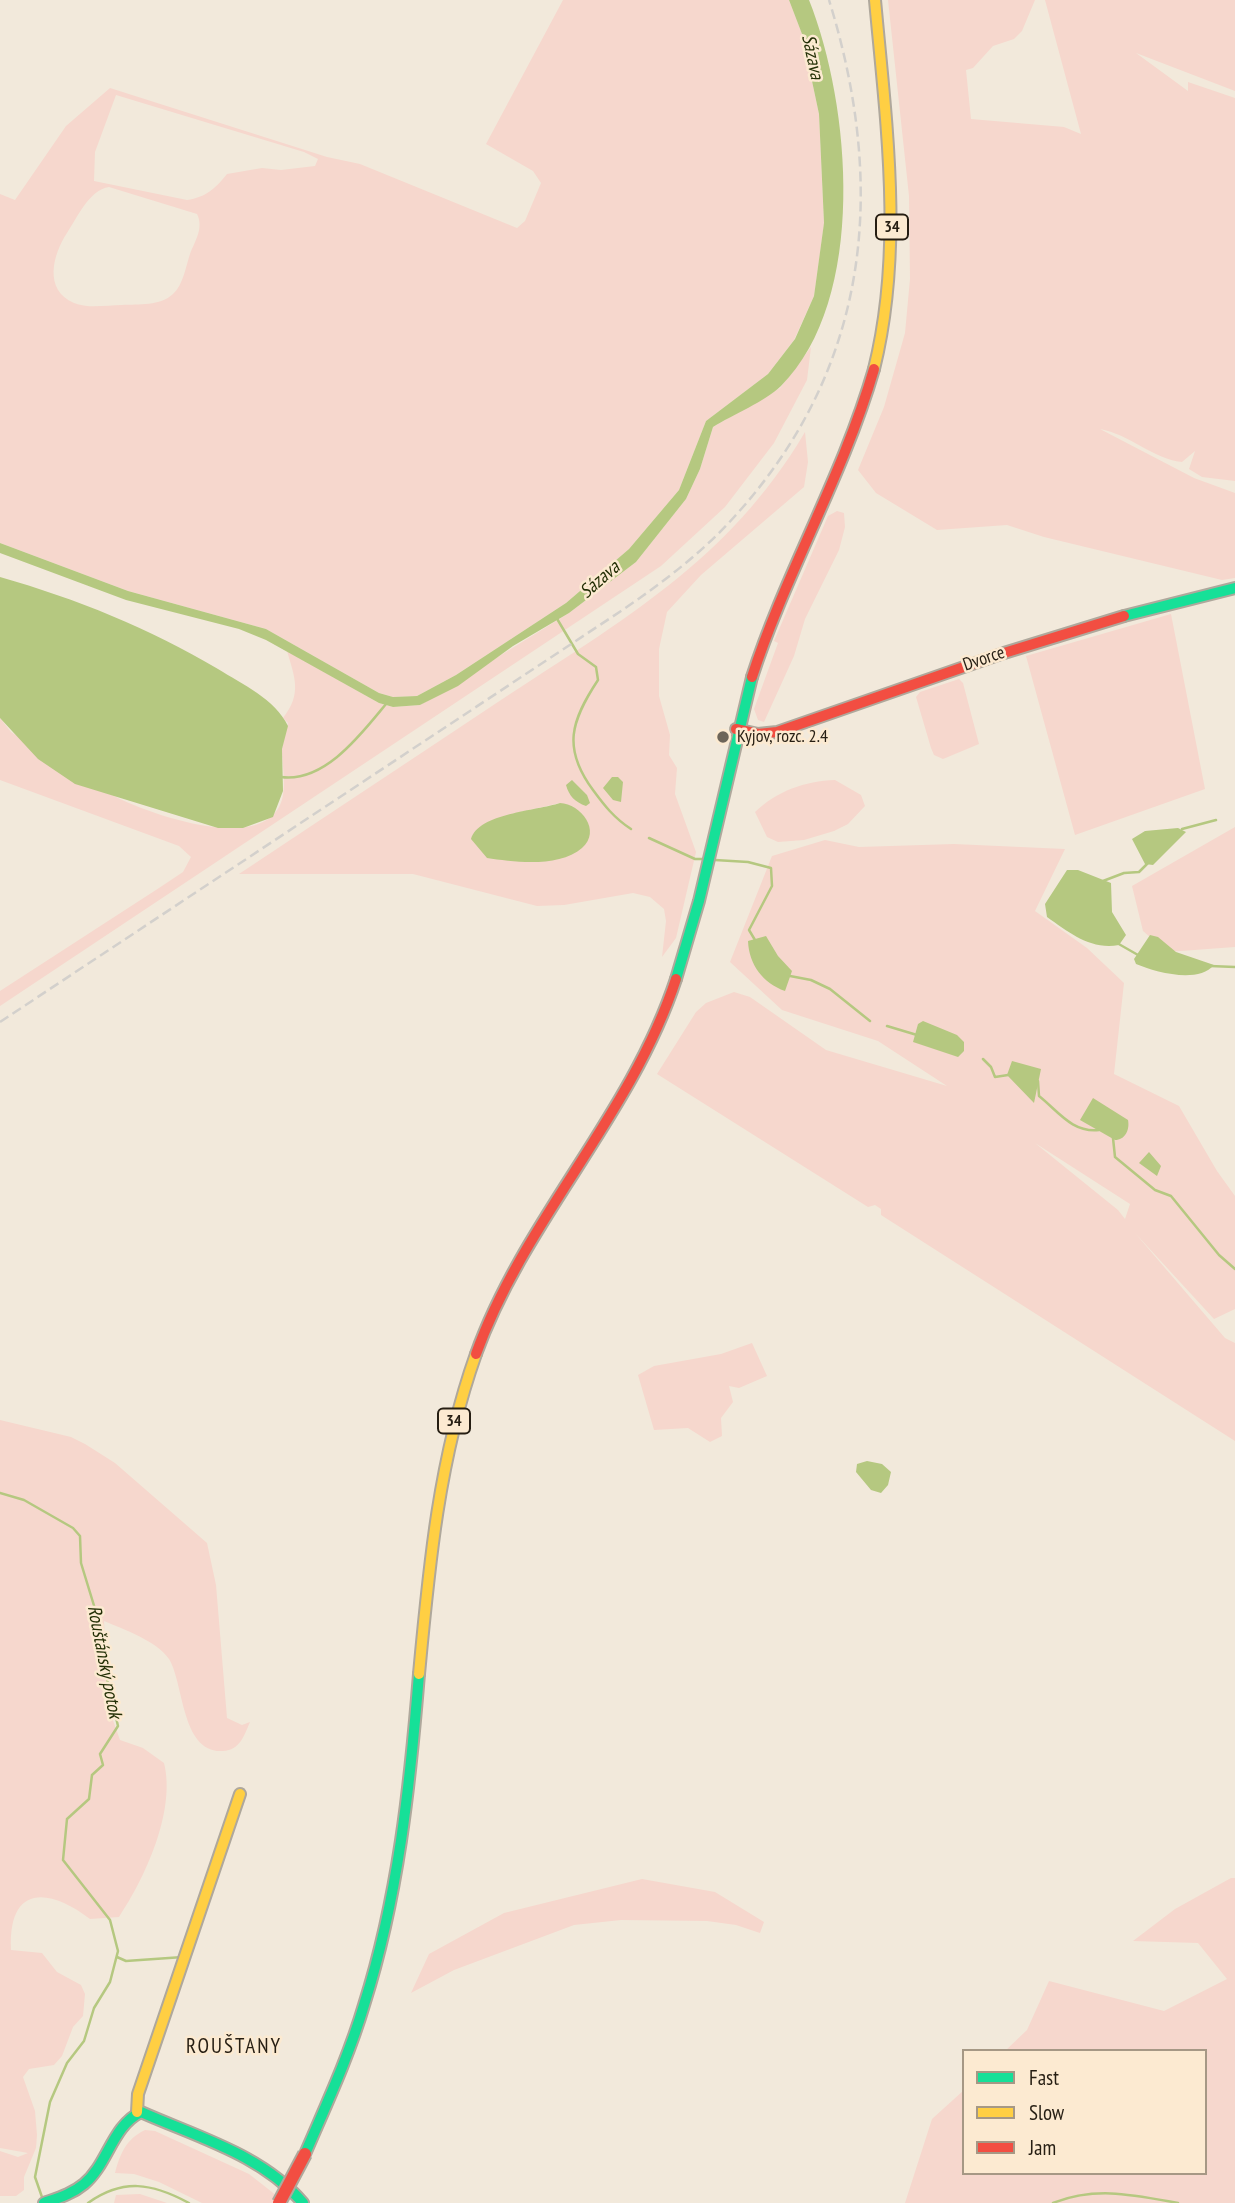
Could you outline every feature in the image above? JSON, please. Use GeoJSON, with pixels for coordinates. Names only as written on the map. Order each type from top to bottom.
{"type":"FeatureCollection","features":[{"type":"Feature","properties":{"kind":"main road","name":"34"},"geometry":{"type":"LineString","coordinates":[[279,2203],[305,2154],[352,2040],[381,1945],[410,1772],[435,1513],[449,1437],[465,1382],[513,1273],[640,1062],[672,992],[701,892],[736,729],[765,638],[847,449],[882,336],[892,255],[889,137],[875,0]]}},
{"type":"Feature","properties":{"kind":"main road","name":"Dvorce"},"geometry":{"type":"LineString","coordinates":[[736,729],[758,734],[777,732],[1047,637],[1124,614],[1235,588]]}},
{"type":"Feature","properties":{"kind":"main road"},"geometry":{"type":"LineString","coordinates":[[137,2112],[138,2094],[240,1794]]}},
{"type":"Feature","properties":{"kind":"main road"},"geometry":{"type":"LineString","coordinates":[[44,2203],[68,2197],[92,2179],[125,2120],[137,2112],[148,2113],[254,2162],[286,2183],[303,2203]]}},
{"type":"Feature","properties":{"kind":"shaded area"},"geometry":{"type":"Polygon","coordinates":[[[563,0],[789,0],[802,34],[819,114],[824,224],[814,296],[794,340],[768,374],[706,421],[679,490],[629,549],[566,603],[456,675],[417,696],[393,697],[379,693],[266,629],[128,591],[0,543],[0,194],[15,200],[66,126],[110,88],[327,157],[360,164],[517,228],[525,221],[541,183],[533,171],[486,144],[563,0]],[[116,95],[95,152],[94,181],[187,200],[210,192],[227,174],[262,168],[281,170],[315,166],[318,159],[304,152],[116,95]],[[109,187],[95,193],[62,242],[54,271],[58,290],[74,303],[85,306],[149,304],[162,301],[173,294],[184,275],[198,234],[200,224],[197,214],[109,187]]]}},
{"type":"Feature","properties":{"kind":"shaded area"},"geometry":{"type":"Polygon","coordinates":[[[888,0],[1035,0],[1022,31],[1014,39],[993,46],[973,68],[966,70],[971,119],[1064,127],[1081,134],[1045,0],[1235,0],[1235,91],[1136,53],[1188,91],[1188,82],[1235,98],[1235,481],[1202,477],[1189,469],[1195,451],[1182,462],[1171,460],[1100,429],[1194,478],[1235,493],[1235,578],[1222,580],[1044,537],[1007,525],[937,530],[876,493],[858,470],[884,407],[905,333],[910,279],[909,196],[888,0]]]}},
{"type":"Feature","properties":{"kind":"shaded area"},"geometry":{"type":"Polygon","coordinates":[[[811,347],[807,380],[774,443],[725,507],[661,566],[0,1006],[0,991],[183,872],[191,857],[179,846],[0,780],[0,718],[11,732],[64,767],[136,806],[203,826],[249,827],[267,820],[282,801],[282,749],[288,723],[283,718],[295,693],[287,651],[379,703],[393,707],[420,705],[569,613],[636,562],[686,499],[700,469],[713,427],[780,388],[811,347]]]}},
{"type":"Feature","properties":{"kind":"shaded area"},"geometry":{"type":"Polygon","coordinates":[[[805,432],[808,462],[804,487],[701,575],[667,612],[659,649],[659,696],[670,735],[669,755],[677,768],[675,794],[696,852],[676,938],[662,957],[666,921],[664,909],[650,897],[633,893],[564,905],[537,906],[413,874],[239,874],[588,643],[670,585],[707,553],[742,517],[775,477],[805,432]],[[560,803],[512,814],[508,861],[558,858],[560,803]]]}},
{"type":"Feature","properties":{"kind":"shaded area"},"geometry":{"type":"Polygon","coordinates":[[[837,511],[844,513],[845,527],[839,550],[805,619],[794,656],[764,722],[758,720],[754,709],[778,643],[774,641],[828,516],[837,511]]]}},
{"type":"Feature","properties":{"kind":"shaded area"},"geometry":{"type":"Polygon","coordinates":[[[1171,614],[1205,789],[1075,835],[1026,656],[1171,614]]]}},
{"type":"Feature","properties":{"kind":"shaded area"},"geometry":{"type":"Polygon","coordinates":[[[959,679],[963,683],[979,744],[943,759],[934,755],[916,697],[920,692],[959,679]]]}},
{"type":"Feature","properties":{"kind":"shaded area"},"geometry":{"type":"Polygon","coordinates":[[[835,780],[861,795],[865,806],[848,824],[804,840],[778,842],[767,837],[755,812],[773,798],[792,789],[813,782],[835,780]]]}},
{"type":"Feature","properties":{"kind":"shaded area"},"geometry":{"type":"Polygon","coordinates":[[[1235,827],[1235,947],[1167,952],[1143,931],[1132,886],[1235,827]]]}},
{"type":"Feature","properties":{"kind":"shaded area"},"geometry":{"type":"Polygon","coordinates":[[[825,840],[859,847],[954,844],[1065,849],[1035,911],[1087,948],[1124,983],[1114,1074],[1179,1106],[1235,1196],[1235,1309],[1214,1319],[1135,1233],[1225,1338],[1235,1343],[1235,1441],[881,1215],[881,1209],[875,1205],[868,1207],[657,1074],[696,1012],[706,1003],[734,992],[750,997],[826,1050],[947,1086],[878,1041],[782,1010],[730,962],[772,856],[825,840]],[[1035,1143],[1118,1210],[1125,1219],[1130,1204],[1035,1143]]]}},
{"type":"Feature","properties":{"kind":"shaded area"},"geometry":{"type":"Polygon","coordinates":[[[752,1343],[767,1376],[739,1388],[729,1386],[733,1402],[721,1418],[722,1436],[710,1442],[688,1428],[654,1430],[638,1375],[654,1366],[721,1354],[752,1343]]]}},
{"type":"Feature","properties":{"kind":"shaded area"},"geometry":{"type":"Polygon","coordinates":[[[0,1420],[71,1437],[85,1444],[115,1463],[207,1543],[216,1585],[227,1718],[242,1725],[250,1722],[241,1741],[234,1748],[223,1751],[209,1749],[191,1730],[169,1659],[148,1641],[104,1621],[109,1709],[120,1740],[143,1748],[164,1763],[166,1802],[148,1864],[119,1917],[90,1919],[60,1901],[46,1898],[34,1898],[24,1903],[16,1913],[11,1950],[42,1953],[57,1972],[81,1985],[85,1994],[83,2016],[73,2027],[62,2056],[54,2065],[29,2069],[23,2077],[35,2111],[37,2135],[36,2148],[24,2177],[24,2190],[16,2196],[0,2196],[0,2151],[18,2157],[28,2153],[0,2148],[0,1420]]]}},
{"type":"Feature","properties":{"kind":"shaded area"},"geometry":{"type":"Polygon","coordinates":[[[1235,1878],[1235,2203],[905,2203],[932,2119],[962,2092],[962,2175],[1207,2175],[1207,2049],[1007,2049],[1027,2030],[1049,1981],[1164,2011],[1227,1979],[1198,1943],[1133,1941],[1175,1909],[1235,1878]]]}},
{"type":"Feature","properties":{"kind":"shaded area"},"geometry":{"type":"Polygon","coordinates":[[[642,1879],[715,1892],[764,1922],[760,1933],[736,1925],[707,1921],[621,1920],[574,1925],[454,1970],[411,1993],[429,1954],[504,1913],[642,1879]]]}},
{"type":"Feature","properties":{"kind":"shaded area"},"geometry":{"type":"Polygon","coordinates":[[[145,2130],[155,2131],[249,2174],[286,2203],[202,2203],[159,2182],[134,2174],[115,2173],[125,2148],[145,2130]]]}},
{"type":"Feature","properties":{"kind":"shaded area"},"geometry":{"type":"Polygon","coordinates":[[[140,2194],[167,2203],[114,2203],[116,2195],[140,2194]]]}},
{"type":"Feature","properties":{"kind":"water","name":"Sázava"},"geometry":{"type":"Polygon","coordinates":[[[789,0],[809,0],[835,92],[842,145],[843,200],[839,253],[828,304],[809,349],[781,386],[713,427],[700,469],[686,499],[636,562],[569,613],[513,646],[458,686],[420,705],[393,707],[379,703],[266,640],[239,629],[126,600],[0,553],[0,543],[128,591],[266,629],[379,693],[393,697],[417,696],[456,675],[566,603],[629,549],[679,490],[706,421],[768,374],[795,339],[814,296],[824,223],[819,114],[802,34],[789,0]]]}},
{"type":"Feature","properties":{"kind":"water"},"geometry":{"type":"Polygon","coordinates":[[[0,577],[85,605],[139,628],[192,654],[266,700],[288,726],[282,749],[283,791],[273,817],[243,828],[218,828],[75,784],[38,759],[0,718],[0,577]]]}},
{"type":"Feature","properties":{"kind":"water"},"geometry":{"type":"Polygon","coordinates":[[[612,777],[618,777],[623,782],[621,802],[613,800],[603,788],[612,777]]]}},
{"type":"Feature","properties":{"kind":"water"},"geometry":{"type":"Polygon","coordinates":[[[572,780],[587,795],[590,803],[586,806],[569,792],[566,785],[572,780]]]}},
{"type":"Feature","properties":{"kind":"water"},"geometry":{"type":"Polygon","coordinates":[[[560,803],[581,813],[586,819],[590,834],[582,848],[561,859],[536,862],[487,858],[471,839],[476,830],[496,818],[560,803]]]}},
{"type":"Feature","properties":{"kind":"water"},"geometry":{"type":"Polygon","coordinates":[[[1178,828],[1186,832],[1153,865],[1145,864],[1132,839],[1145,831],[1178,828]]]}},
{"type":"Feature","properties":{"kind":"water"},"geometry":{"type":"Polygon","coordinates":[[[1067,870],[1078,870],[1111,883],[1112,912],[1126,935],[1119,945],[1090,943],[1047,917],[1045,904],[1067,870]]]}},
{"type":"Feature","properties":{"kind":"water"},"geometry":{"type":"Polygon","coordinates":[[[1150,935],[1158,937],[1176,952],[1214,965],[1198,974],[1176,975],[1136,964],[1134,959],[1150,935]]]}},
{"type":"Feature","properties":{"kind":"water"},"geometry":{"type":"Polygon","coordinates":[[[766,936],[778,956],[792,971],[785,991],[764,978],[751,958],[748,941],[766,936]]]}},
{"type":"Feature","properties":{"kind":"water"},"geometry":{"type":"Polygon","coordinates":[[[923,1021],[957,1035],[964,1042],[964,1051],[958,1057],[913,1042],[918,1024],[923,1021]]]}},
{"type":"Feature","properties":{"kind":"water"},"geometry":{"type":"Polygon","coordinates":[[[1012,1061],[1041,1069],[1034,1103],[1007,1075],[1012,1061]]]}},
{"type":"Feature","properties":{"kind":"water"},"geometry":{"type":"Polygon","coordinates":[[[1093,1098],[1128,1120],[1127,1131],[1122,1138],[1115,1140],[1080,1120],[1093,1098]]]}},
{"type":"Feature","properties":{"kind":"water"},"geometry":{"type":"Polygon","coordinates":[[[1149,1152],[1161,1166],[1157,1176],[1139,1163],[1149,1152]]]}},
{"type":"Feature","properties":{"kind":"water"},"geometry":{"type":"Polygon","coordinates":[[[867,1461],[882,1464],[891,1472],[888,1485],[881,1493],[871,1490],[856,1472],[857,1464],[867,1461]]]}},
{"type":"Feature","properties":{"kind":"waterway"},"geometry":{"type":"LineString","coordinates":[[556,617],[578,654],[596,667],[598,680],[576,722],[574,748],[577,761],[601,801],[631,829]]}},
{"type":"Feature","properties":{"kind":"waterway"},"geometry":{"type":"LineString","coordinates":[[281,777],[297,777],[327,764],[354,741],[386,704]]}},
{"type":"Feature","properties":{"kind":"waterway"},"geometry":{"type":"LineString","coordinates":[[1182,829],[1216,820]]}},
{"type":"Feature","properties":{"kind":"waterway"},"geometry":{"type":"LineString","coordinates":[[649,838],[695,859],[704,859]]}},
{"type":"Feature","properties":{"kind":"waterway"},"geometry":{"type":"LineString","coordinates":[[715,860],[748,862],[771,868],[772,886],[749,930],[755,940]]}},
{"type":"Feature","properties":{"kind":"waterway"},"geometry":{"type":"LineString","coordinates":[[1103,881],[1124,873],[1139,872],[1149,862]]}},
{"type":"Feature","properties":{"kind":"waterway"},"geometry":{"type":"LineString","coordinates":[[1117,943],[1138,955]]}},
{"type":"Feature","properties":{"kind":"waterway"},"geometry":{"type":"LineString","coordinates":[[1210,966],[1235,967]]}},
{"type":"Feature","properties":{"kind":"waterway"},"geometry":{"type":"LineString","coordinates":[[790,976],[811,980],[830,989],[870,1021]]}},
{"type":"Feature","properties":{"kind":"waterway"},"geometry":{"type":"LineString","coordinates":[[887,1026],[917,1035]]}},
{"type":"Feature","properties":{"kind":"waterway"},"geometry":{"type":"LineString","coordinates":[[983,1059],[991,1067],[995,1077],[1008,1075]]}},
{"type":"Feature","properties":{"kind":"waterway"},"geometry":{"type":"LineString","coordinates":[[1038,1081],[1039,1096],[1066,1120],[1081,1128],[1099,1130]]}},
{"type":"Feature","properties":{"kind":"waterway"},"geometry":{"type":"LineString","coordinates":[[1113,1138],[1115,1157],[1155,1190],[1171,1196],[1219,1255],[1235,1269]]}},
{"type":"Feature","properties":{"kind":"waterway","name":"Rouštánský potok"},"geometry":{"type":"LineString","coordinates":[[0,1493],[24,1500],[73,1528],[80,1536],[81,1563],[99,1622],[102,1658],[118,1726],[100,1754],[103,1765],[92,1775],[89,1799],[67,1819],[63,1860],[110,1920],[118,1951],[110,1982],[94,2008],[84,2041],[67,2063],[50,2102],[35,2177],[43,2200]]}},
{"type":"Feature","properties":{"kind":"waterway"},"geometry":{"type":"LineString","coordinates":[[117,1957],[126,1961],[183,1957]]}},
{"type":"Feature","properties":{"kind":"waterway","name":"Rouštánský potok"},"geometry":{"type":"LineString","coordinates":[[88,2203],[113,2190],[138,2186],[163,2191],[189,2203]]}},
{"type":"Feature","properties":{"kind":"waterway"},"geometry":{"type":"LineString","coordinates":[[1053,2203],[1100,2193],[1178,2203]]}},
{"type":"Feature","properties":{"kind":"railway"},"geometry":{"type":"LineString","coordinates":[[0,1022],[621,611],[681,567],[735,516],[780,458],[815,398],[840,336],[855,272],[861,206],[858,138],[847,70],[829,0]]}},
{"type":"Feature","properties":{"kind":"traffic: fast"},"geometry":{"type":"LineString","coordinates":[[1124,616],[1235,588]]}},
{"type":"Feature","properties":{"kind":"traffic: fast"},"geometry":{"type":"LineString","coordinates":[[676,979],[699,901],[752,677]]}},
{"type":"Feature","properties":{"kind":"traffic: fast"},"geometry":{"type":"LineString","coordinates":[[305,2154],[351,2043],[386,1924],[407,1800],[419,1674]]}},
{"type":"Feature","properties":{"kind":"traffic: fast"},"geometry":{"type":"LineString","coordinates":[[44,2203],[70,2193],[84,2184],[99,2166],[123,2126],[141,2112],[249,2160],[287,2186],[303,2203]]}},
{"type":"Feature","properties":{"kind":"traffic: slow"},"geometry":{"type":"LineString","coordinates":[[874,369],[883,324],[890,231],[887,138],[875,0]]}},
{"type":"Feature","properties":{"kind":"traffic: slow"},"geometry":{"type":"LineString","coordinates":[[419,1674],[444,1472],[463,1393],[476,1354]]}},
{"type":"Feature","properties":{"kind":"traffic: slow"},"geometry":{"type":"LineString","coordinates":[[137,2112],[138,2094],[240,1794]]}},
{"type":"Feature","properties":{"kind":"traffic: jam"},"geometry":{"type":"LineString","coordinates":[[752,677],[781,600],[847,447],[874,369]]}},
{"type":"Feature","properties":{"kind":"traffic: jam"},"geometry":{"type":"LineString","coordinates":[[736,729],[758,734],[777,732],[1004,653],[1124,616]]}},
{"type":"Feature","properties":{"kind":"traffic: jam"},"geometry":{"type":"LineString","coordinates":[[476,1354],[521,1258],[633,1077],[676,979]]}},
{"type":"Feature","properties":{"kind":"traffic: jam"},"geometry":{"type":"LineString","coordinates":[[279,2203],[305,2154]]}},
{"type":"Feature","properties":{"kind":"place","name":"Kyjov, rozc. 2.4"},"geometry":{"type":"Point","coordinates":[723,737]}},
{"type":"Feature","properties":{"kind":"district","name":"ROUŠTANY"},"geometry":{"type":"Point","coordinates":[234,2047]}}]}
